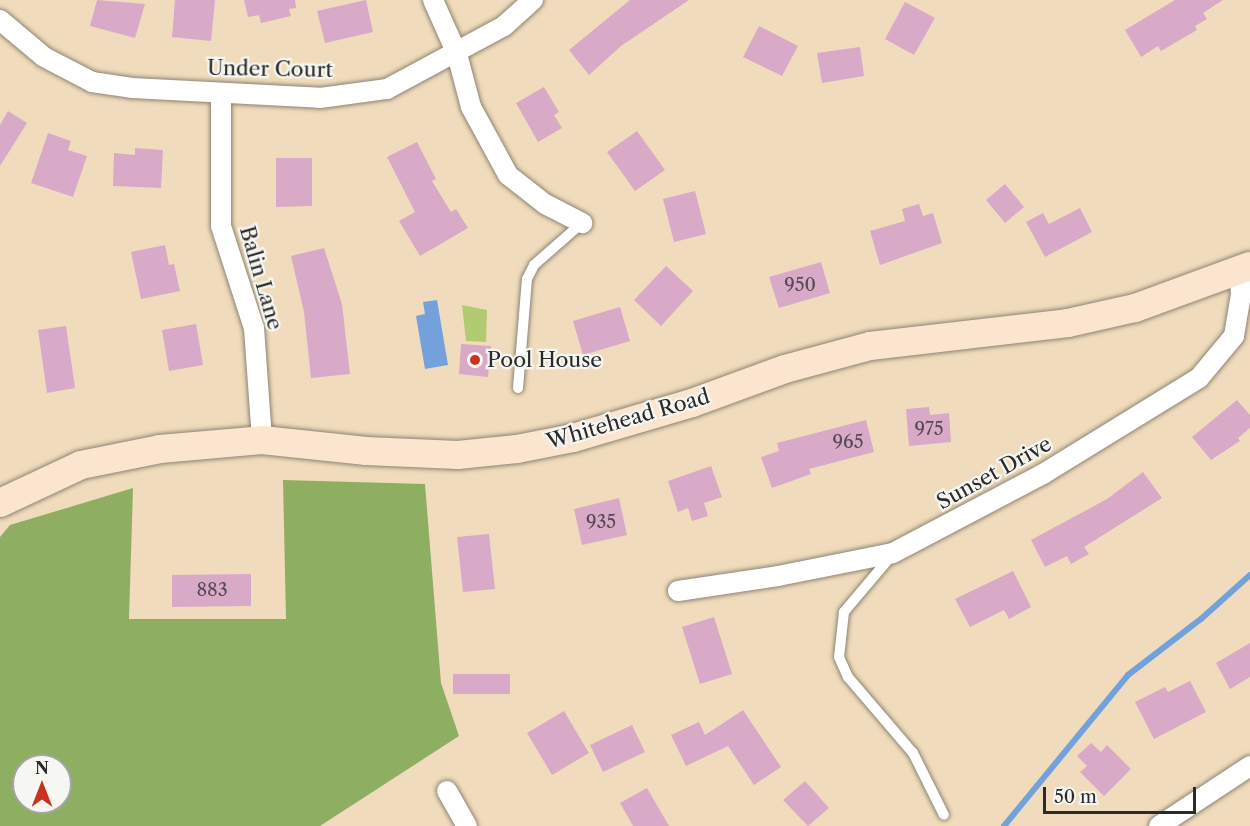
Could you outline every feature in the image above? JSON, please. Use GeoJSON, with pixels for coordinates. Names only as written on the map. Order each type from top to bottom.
{"type":"FeatureCollection","features":[{"type":"Feature","properties":{"kind":"street"},"geometry":{"type":"LineString","coordinates":[[433,0],[457,54],[471,107],[508,175],[545,204],[582,223]]}},
{"type":"Feature","properties":{"kind":"street","name":"Under Court"},"geometry":{"type":"LineString","coordinates":[[0,20],[44,57],[92,82],[221,93],[320,98],[387,89],[457,54],[504,26],[533,0]]}},
{"type":"Feature","properties":{"kind":"street","name":"Balin Lane"},"geometry":{"type":"LineString","coordinates":[[221,93],[221,226],[254,328],[262,440]]}},
{"type":"Feature","properties":{"kind":"street","name":"Whitehead Road"},"geometry":{"type":"LineString","coordinates":[[0,503],[81,465],[160,449],[262,440],[366,451],[458,455],[517,449],[573,438],[692,403],[785,369],[870,346],[1068,323],[1135,308],[1245,269]]}},
{"type":"Feature","properties":{"kind":"street","name":"Sunset Drive"},"geometry":{"type":"LineString","coordinates":[[678,591],[778,576],[893,553],[1043,474],[1199,378],[1234,336],[1245,269]]}},
{"type":"Feature","properties":{"kind":"street"},"geometry":{"type":"LineString","coordinates":[[1159,826],[1250,766]]}},
{"type":"Feature","properties":{"kind":"street"},"geometry":{"type":"LineString","coordinates":[[447,791],[467,826]]}},
{"type":"Feature","properties":{"kind":"lane"},"geometry":{"type":"LineString","coordinates":[[518,388],[527,279],[534,265],[582,223]]}},
{"type":"Feature","properties":{"kind":"lane"},"geometry":{"type":"LineString","coordinates":[[893,553],[844,612],[839,657],[848,677],[913,753],[944,815]]}},
{"type":"Feature","properties":{"kind":"green space"},"geometry":{"type":"Polygon","coordinates":[[[462,305],[487,310],[486,342],[466,341],[462,305]]]}},
{"type":"Feature","properties":{"kind":"green space"},"geometry":{"type":"Polygon","coordinates":[[[283,480],[425,484],[441,683],[459,736],[320,826],[0,826],[0,537],[10,525],[133,488],[129,619],[286,619],[283,480]]]}},
{"type":"Feature","properties":{"kind":"water"},"geometry":{"type":"Polygon","coordinates":[[[437,300],[448,365],[425,369],[416,316],[425,314],[423,302],[437,300]]]}},
{"type":"Feature","properties":{"kind":"building"},"geometry":{"type":"Polygon","coordinates":[[[97,0],[145,4],[135,38],[90,26],[97,0]]]}},
{"type":"Feature","properties":{"kind":"building"},"geometry":{"type":"Polygon","coordinates":[[[175,0],[215,0],[211,41],[172,37],[175,0]]]}},
{"type":"Feature","properties":{"kind":"building"},"geometry":{"type":"Polygon","coordinates":[[[244,0],[295,0],[296,8],[289,9],[291,16],[261,23],[259,15],[248,17],[244,0]]]}},
{"type":"Feature","properties":{"kind":"building"},"geometry":{"type":"Polygon","coordinates":[[[366,0],[373,32],[325,43],[317,11],[366,0]]]}},
{"type":"Feature","properties":{"kind":"building"},"geometry":{"type":"Polygon","coordinates":[[[630,0],[689,0],[621,46],[589,75],[569,50],[630,0]]]}},
{"type":"Feature","properties":{"kind":"building"},"geometry":{"type":"Polygon","coordinates":[[[1175,0],[1223,0],[1203,13],[1207,19],[1195,26],[1197,30],[1161,51],[1158,46],[1141,57],[1125,30],[1175,0]]]}},
{"type":"Feature","properties":{"kind":"building"},"geometry":{"type":"Polygon","coordinates":[[[905,2],[935,18],[914,55],[885,39],[905,2]]]}},
{"type":"Feature","properties":{"kind":"building"},"geometry":{"type":"Polygon","coordinates":[[[759,26],[798,46],[782,76],[743,57],[759,26]]]}},
{"type":"Feature","properties":{"kind":"building"},"geometry":{"type":"Polygon","coordinates":[[[860,47],[864,76],[822,83],[817,53],[860,47]]]}},
{"type":"Feature","properties":{"kind":"building"},"geometry":{"type":"Polygon","coordinates":[[[544,87],[559,112],[554,115],[562,128],[538,142],[516,103],[544,87]]]}},
{"type":"Feature","properties":{"kind":"building"},"geometry":{"type":"Polygon","coordinates":[[[8,111],[27,123],[0,166],[0,125],[8,111]]]}},
{"type":"Feature","properties":{"kind":"building"},"geometry":{"type":"Polygon","coordinates":[[[637,131],[665,170],[635,191],[607,152],[637,131]]]}},
{"type":"Feature","properties":{"kind":"building"},"geometry":{"type":"Polygon","coordinates":[[[48,133],[71,141],[68,150],[87,156],[73,197],[31,183],[48,133]]]}},
{"type":"Feature","properties":{"kind":"building"},"geometry":{"type":"Polygon","coordinates":[[[417,142],[436,179],[432,181],[451,212],[456,209],[468,228],[420,256],[399,221],[415,212],[387,157],[417,142]]]}},
{"type":"Feature","properties":{"kind":"building"},"geometry":{"type":"Polygon","coordinates":[[[135,148],[163,150],[161,188],[113,186],[114,153],[135,155],[135,148]]]}},
{"type":"Feature","properties":{"kind":"building"},"geometry":{"type":"Polygon","coordinates":[[[276,158],[312,158],[312,206],[276,207],[276,158]]]}},
{"type":"Feature","properties":{"kind":"building"},"geometry":{"type":"Polygon","coordinates":[[[1005,184],[1024,207],[1005,223],[986,200],[1005,184]]]}},
{"type":"Feature","properties":{"kind":"building"},"geometry":{"type":"Polygon","coordinates":[[[695,191],[706,234],[674,242],[663,199],[695,191]]]}},
{"type":"Feature","properties":{"kind":"building"},"geometry":{"type":"Polygon","coordinates":[[[919,204],[923,216],[933,213],[942,243],[880,265],[870,231],[905,221],[902,209],[919,204]]]}},
{"type":"Feature","properties":{"kind":"building"},"geometry":{"type":"Polygon","coordinates":[[[1080,208],[1092,232],[1045,257],[1026,222],[1043,213],[1049,224],[1080,208]]]}},
{"type":"Feature","properties":{"kind":"building"},"geometry":{"type":"Polygon","coordinates":[[[165,245],[169,265],[174,264],[180,291],[141,299],[131,252],[165,245]]]}},
{"type":"Feature","properties":{"kind":"building"},"geometry":{"type":"Polygon","coordinates":[[[324,248],[342,304],[350,374],[311,378],[304,312],[291,256],[324,248]]]}},
{"type":"Feature","properties":{"kind":"building"},"geometry":{"type":"Polygon","coordinates":[[[821,262],[830,293],[779,308],[769,277],[821,262]]]}},
{"type":"Feature","properties":{"kind":"building"},"geometry":{"type":"Polygon","coordinates":[[[666,266],[693,291],[661,326],[634,300],[666,266]]]}},
{"type":"Feature","properties":{"kind":"building"},"geometry":{"type":"Polygon","coordinates":[[[620,307],[630,341],[583,355],[573,321],[620,307]]]}},
{"type":"Feature","properties":{"kind":"building"},"geometry":{"type":"Polygon","coordinates":[[[196,324],[203,365],[169,371],[162,330],[196,324]]]}},
{"type":"Feature","properties":{"kind":"building"},"geometry":{"type":"Polygon","coordinates":[[[66,326],[75,388],[47,393],[38,330],[66,326]]]}},
{"type":"Feature","properties":{"kind":"building","name":"Pool House"},"geometry":{"type":"Polygon","coordinates":[[[461,344],[491,346],[488,377],[459,374],[461,344]]]}},
{"type":"Feature","properties":{"kind":"building"},"geometry":{"type":"Polygon","coordinates":[[[1237,400],[1250,415],[1250,428],[1238,438],[1240,441],[1211,460],[1192,437],[1237,400]]]}},
{"type":"Feature","properties":{"kind":"building"},"geometry":{"type":"Polygon","coordinates":[[[929,407],[930,415],[949,413],[951,442],[909,446],[906,409],[929,407]]]}},
{"type":"Feature","properties":{"kind":"building"},"geometry":{"type":"Polygon","coordinates":[[[866,420],[874,452],[809,469],[811,474],[772,488],[761,457],[779,451],[777,443],[866,420]]]}},
{"type":"Feature","properties":{"kind":"building"},"geometry":{"type":"Polygon","coordinates":[[[711,466],[722,497],[704,503],[708,516],[692,521],[688,508],[678,512],[668,481],[711,466]]]}},
{"type":"Feature","properties":{"kind":"building"},"geometry":{"type":"Polygon","coordinates":[[[1143,472],[1162,498],[1084,547],[1089,554],[1071,564],[1067,556],[1045,567],[1031,540],[1107,499],[1143,472]]]}},
{"type":"Feature","properties":{"kind":"building"},"geometry":{"type":"Polygon","coordinates":[[[619,498],[627,535],[582,545],[574,509],[619,498]]]}},
{"type":"Feature","properties":{"kind":"building"},"geometry":{"type":"Polygon","coordinates":[[[489,534],[495,589],[463,592],[457,537],[489,534]]]}},
{"type":"Feature","properties":{"kind":"building"},"geometry":{"type":"Polygon","coordinates":[[[1013,571],[1031,607],[1009,619],[1004,610],[970,627],[955,599],[1013,571]]]}},
{"type":"Feature","properties":{"kind":"building"},"geometry":{"type":"Polygon","coordinates":[[[251,574],[251,606],[172,607],[172,575],[251,574]]]}},
{"type":"Feature","properties":{"kind":"building"},"geometry":{"type":"Polygon","coordinates":[[[714,617],[732,674],[700,684],[682,627],[714,617]]]}},
{"type":"Feature","properties":{"kind":"building"},"geometry":{"type":"Polygon","coordinates":[[[1250,643],[1250,677],[1230,689],[1216,663],[1250,643]]]}},
{"type":"Feature","properties":{"kind":"building"},"geometry":{"type":"Polygon","coordinates":[[[453,674],[510,674],[510,694],[453,694],[453,674]]]}},
{"type":"Feature","properties":{"kind":"building"},"geometry":{"type":"Polygon","coordinates":[[[1190,681],[1206,712],[1154,739],[1135,702],[1165,687],[1168,692],[1190,681]]]}},
{"type":"Feature","properties":{"kind":"building"},"geometry":{"type":"Polygon","coordinates":[[[743,710],[781,767],[754,785],[728,746],[686,766],[671,735],[699,722],[705,735],[743,710]]]}},
{"type":"Feature","properties":{"kind":"building"},"geometry":{"type":"Polygon","coordinates":[[[564,711],[589,753],[552,775],[527,733],[564,711]]]}},
{"type":"Feature","properties":{"kind":"building"},"geometry":{"type":"Polygon","coordinates":[[[632,725],[645,752],[603,772],[590,745],[632,725]]]}},
{"type":"Feature","properties":{"kind":"building"},"geometry":{"type":"Polygon","coordinates":[[[1091,743],[1101,752],[1107,745],[1131,769],[1104,796],[1080,772],[1087,766],[1077,756],[1091,743]]]}},
{"type":"Feature","properties":{"kind":"building"},"geometry":{"type":"Polygon","coordinates":[[[805,781],[829,808],[808,826],[783,800],[805,781]]]}},
{"type":"Feature","properties":{"kind":"building"},"geometry":{"type":"Polygon","coordinates":[[[647,788],[669,826],[633,826],[620,803],[647,788]]]}},
{"type":"Feature","properties":{"kind":"waterway"},"geometry":{"type":"LineString","coordinates":[[1004,826],[1128,675],[1201,619],[1250,575]]}},
{"type":"Feature","properties":{"kind":"place","name":"Pool House"},"geometry":{"type":"Point","coordinates":[475,360]}}]}
